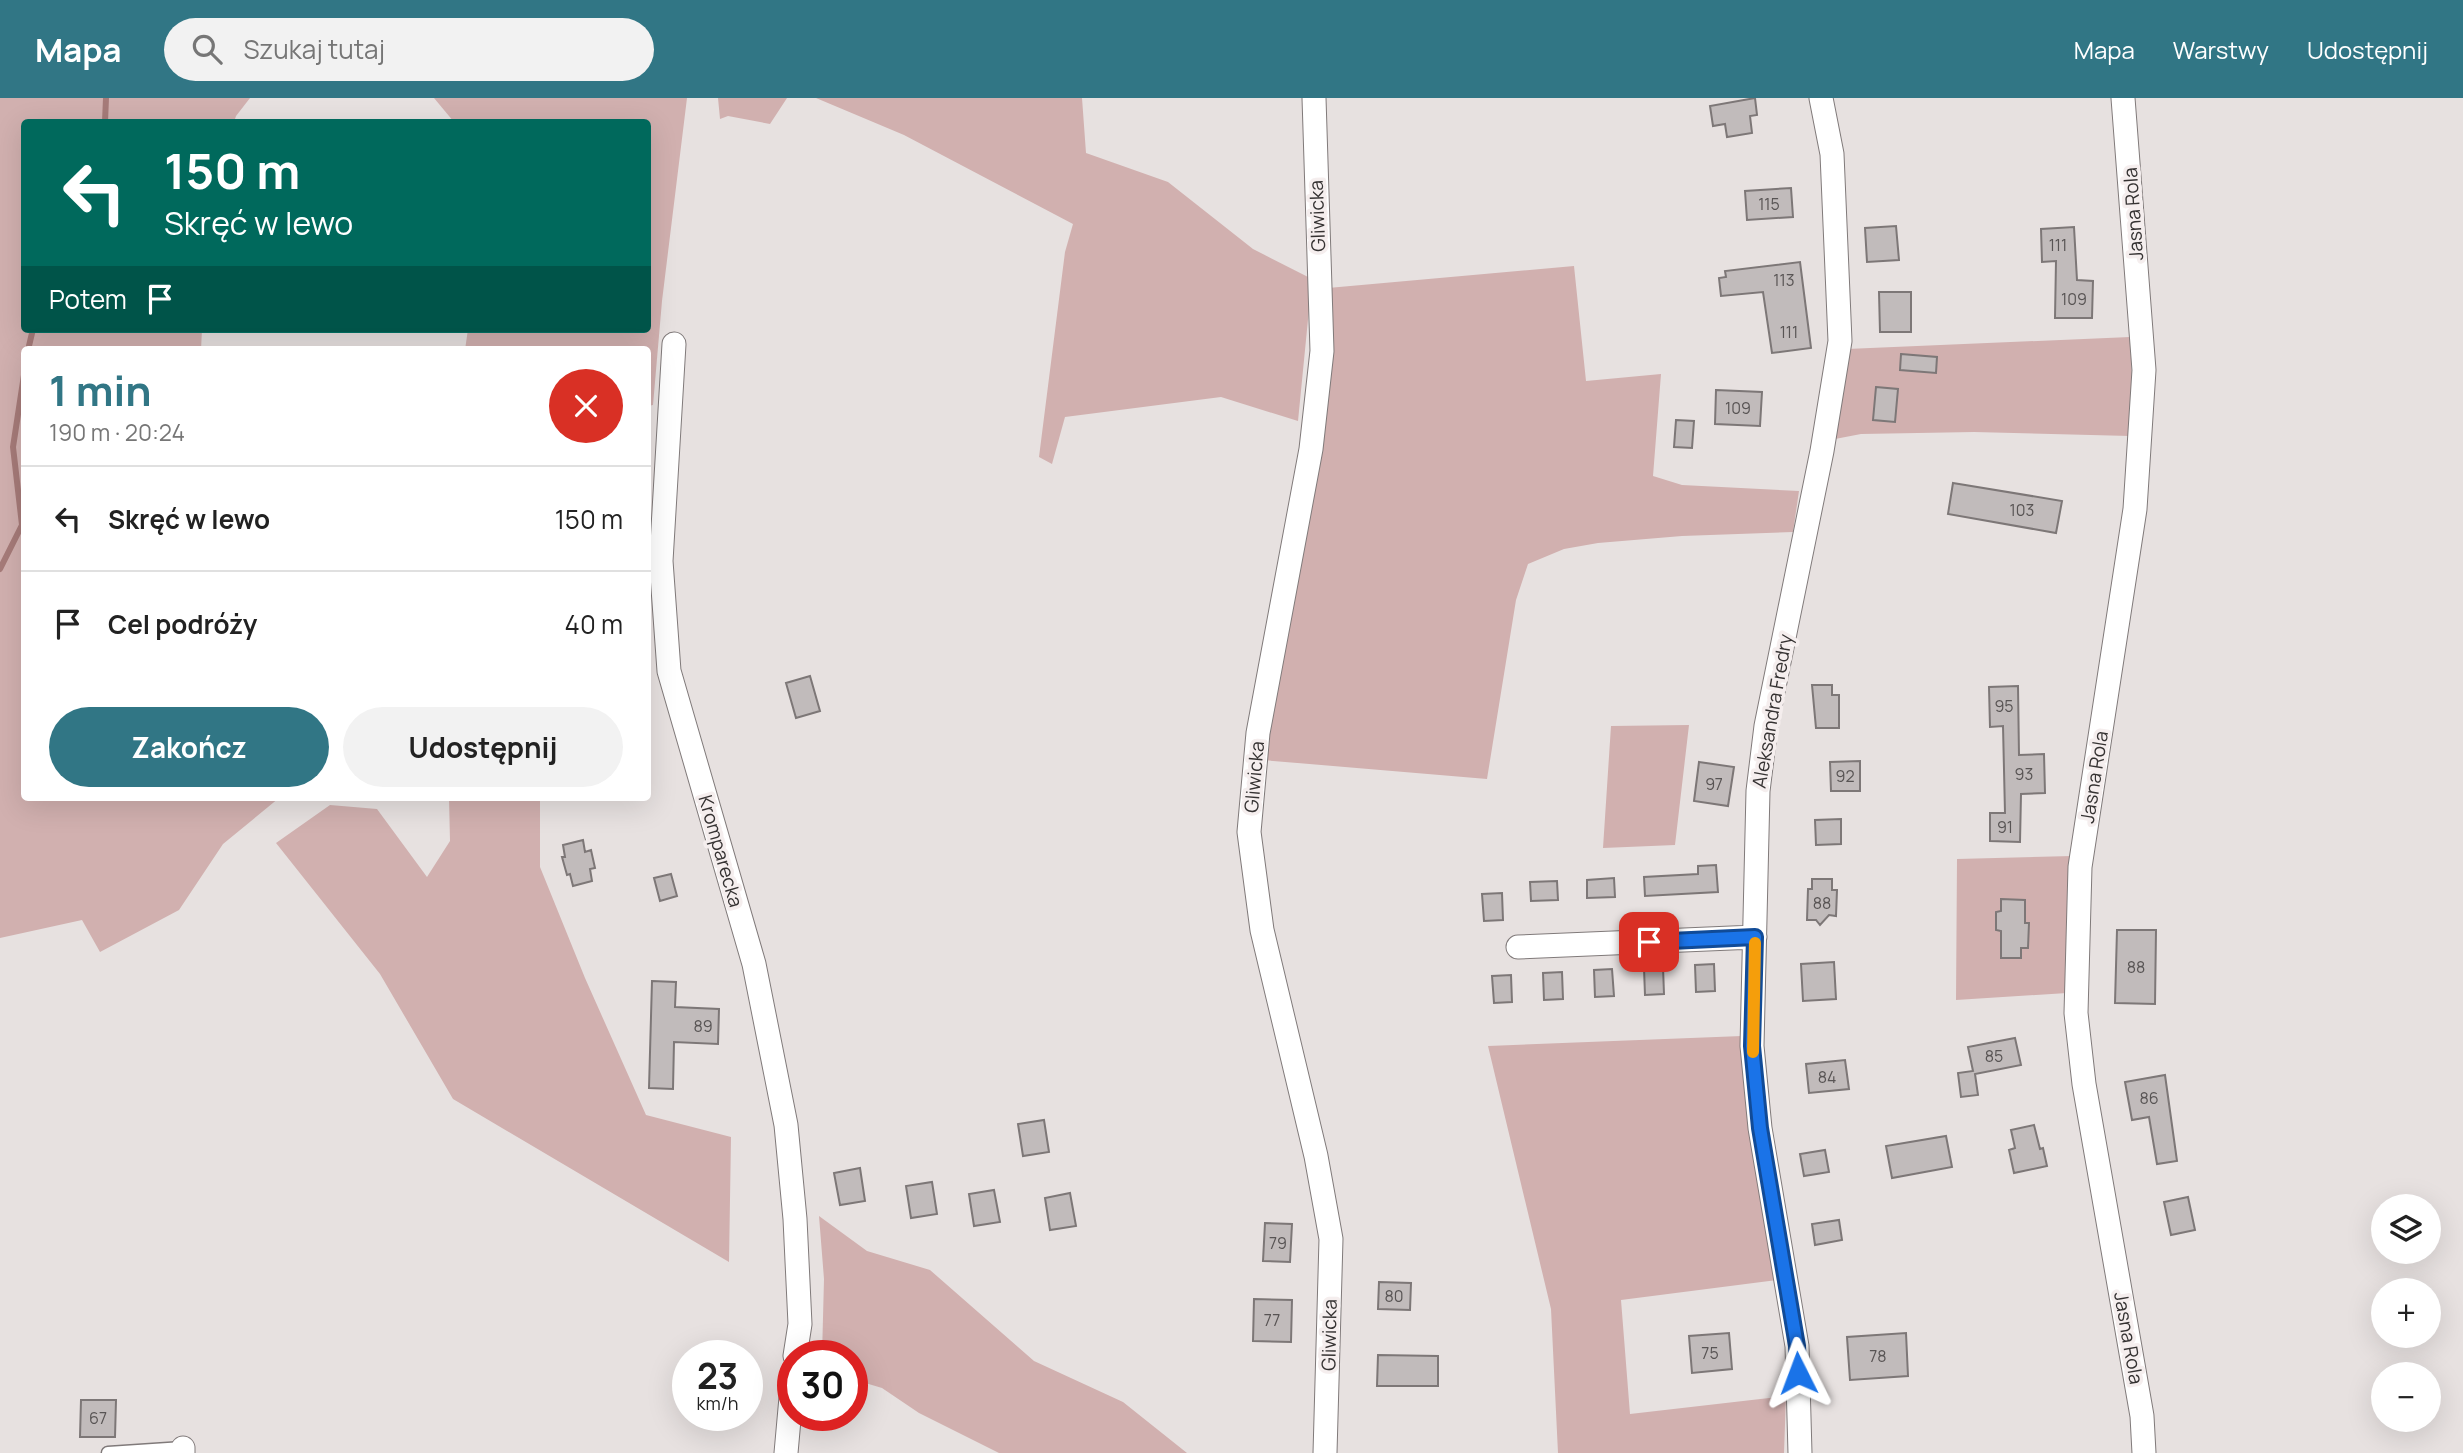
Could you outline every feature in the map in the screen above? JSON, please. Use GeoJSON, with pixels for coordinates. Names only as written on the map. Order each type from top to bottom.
{"type":"FeatureCollection","features":[{"type":"Feature","properties":{"kind":"street","name":"Gliwicka"},"geometry":{"type":"LineString","coordinates":[[1314,98],[1322,351],[1311,449],[1258,733],[1249,832],[1262,929],[1316,1156],[1331,1239],[1325,1453]]}},
{"type":"Feature","properties":{"kind":"street","name":"Aleksandra Fredry"},"geometry":{"type":"LineString","coordinates":[[1800,1453],[1797,1346],[1760,1128],[1752,1046],[1758,791],[1766,726],[1822,451],[1840,341],[1832,155],[1821,98]]}},
{"type":"Feature","properties":{"kind":"street","name":"Jasna Rola"},"geometry":{"type":"LineString","coordinates":[[2123,98],[2144,370],[2135,509],[2080,867],[2076,1013],[2084,1084],[2142,1416],[2144,1453]]}},
{"type":"Feature","properties":{"kind":"street","name":"Kromparecka"},"geometry":{"type":"LineString","coordinates":[[674,344],[661,561],[669,671],[754,964],[786,1125],[795,1219],[800,1324],[798,1340]]}},
{"type":"Feature","properties":{"kind":"street"},"geometry":{"type":"LineString","coordinates":[[1518,947],[1755,937]]}},
{"type":"Feature","properties":{"kind":"street"},"geometry":{"type":"LineString","coordinates":[[786,1453],[788,1431]]}},
{"type":"Feature","properties":{"kind":"lane"},"geometry":{"type":"LineString","coordinates":[[108,1453],[183,1450]]}},
{"type":"Feature","properties":{"kind":"shaded area"},"geometry":{"type":"Polygon","coordinates":[[[0,98],[250,98],[235,119],[21,119],[21,333],[202,333],[201,346],[21,346],[21,801],[275,801],[223,844],[179,910],[100,952],[82,920],[0,938],[0,98]]]}},
{"type":"Feature","properties":{"kind":"shaded area"},"geometry":{"type":"Polygon","coordinates":[[[434,98],[687,98],[662,301],[653,405],[651,346],[466,346],[467,333],[651,333],[651,119],[452,119],[434,98]]]}},
{"type":"Feature","properties":{"kind":"shaded area"},"geometry":{"type":"Polygon","coordinates":[[[718,98],[787,98],[770,124],[728,116],[720,119],[718,98]]]}},
{"type":"Feature","properties":{"kind":"shaded area"},"geometry":{"type":"Polygon","coordinates":[[[816,98],[1082,98],[1086,153],[1168,182],[1253,249],[1312,279],[1298,421],[1221,397],[1065,417],[1052,464],[1039,457],[1065,252],[1073,224],[904,135],[816,98]]]}},
{"type":"Feature","properties":{"kind":"shaded area"},"geometry":{"type":"Polygon","coordinates":[[[1574,266],[1586,381],[1661,374],[1653,476],[1682,485],[1799,491],[1793,532],[1682,536],[1598,543],[1564,549],[1528,564],[1516,600],[1487,779],[1262,760],[1328,288],[1574,266]]]}},
{"type":"Feature","properties":{"kind":"shaded area"},"geometry":{"type":"Polygon","coordinates":[[[2130,337],[2130,436],[1974,432],[1861,434],[1835,439],[1847,349],[2130,337]]]}},
{"type":"Feature","properties":{"kind":"shaded area"},"geometry":{"type":"Polygon","coordinates":[[[1689,725],[1675,845],[1603,848],[1611,726],[1689,725]]]}},
{"type":"Feature","properties":{"kind":"shaded area"},"geometry":{"type":"Polygon","coordinates":[[[449,801],[540,801],[540,867],[585,978],[646,1115],[731,1137],[729,1262],[453,1099],[380,974],[276,843],[330,805],[377,809],[427,877],[450,841],[449,801]]]}},
{"type":"Feature","properties":{"kind":"shaded area"},"geometry":{"type":"Polygon","coordinates":[[[2072,856],[2067,993],[1956,1000],[1957,859],[2072,856]]]}},
{"type":"Feature","properties":{"kind":"shaded area"},"geometry":{"type":"Polygon","coordinates":[[[1742,1036],[1748,1121],[1777,1280],[1621,1300],[1630,1414],[1786,1396],[1784,1453],[1558,1453],[1551,1309],[1488,1046],[1742,1036]]]}},
{"type":"Feature","properties":{"kind":"shaded area"},"geometry":{"type":"Polygon","coordinates":[[[819,1216],[867,1251],[930,1270],[1034,1361],[1123,1402],[1187,1453],[999,1453],[919,1413],[882,1388],[868,1384],[868,1340],[822,1340],[824,1279],[819,1216]]]}},
{"type":"Feature","properties":{"kind":"building"},"geometry":{"type":"Polygon","coordinates":[[[1755,98],[1757,115],[1750,116],[1752,133],[1727,137],[1725,124],[1713,126],[1710,106],[1755,98]]]}},
{"type":"Feature","properties":{"kind":"building"},"geometry":{"type":"Polygon","coordinates":[[[1791,188],[1793,217],[1747,220],[1745,191],[1791,188]]]}},
{"type":"Feature","properties":{"kind":"building"},"geometry":{"type":"Polygon","coordinates":[[[1896,226],[1899,260],[1867,262],[1865,228],[1896,226]]]}},
{"type":"Feature","properties":{"kind":"building"},"geometry":{"type":"Polygon","coordinates":[[[2074,227],[2077,280],[2093,281],[2092,318],[2055,318],[2056,261],[2042,262],[2041,229],[2074,227]]]}},
{"type":"Feature","properties":{"kind":"building"},"geometry":{"type":"Polygon","coordinates":[[[1800,262],[1811,348],[1772,353],[1763,292],[1721,296],[1719,278],[1726,277],[1725,271],[1800,262]]]}},
{"type":"Feature","properties":{"kind":"building"},"geometry":{"type":"Polygon","coordinates":[[[1879,292],[1911,292],[1911,332],[1880,332],[1879,292]]]}},
{"type":"Feature","properties":{"kind":"building"},"geometry":{"type":"Polygon","coordinates":[[[1901,354],[1937,357],[1936,373],[1900,370],[1901,354]]]}},
{"type":"Feature","properties":{"kind":"building"},"geometry":{"type":"Polygon","coordinates":[[[1876,387],[1898,389],[1895,422],[1873,420],[1876,387]]]}},
{"type":"Feature","properties":{"kind":"building"},"geometry":{"type":"Polygon","coordinates":[[[1716,390],[1762,392],[1760,426],[1715,424],[1716,390]]]}},
{"type":"Feature","properties":{"kind":"building"},"geometry":{"type":"Polygon","coordinates":[[[1676,420],[1694,421],[1692,448],[1674,447],[1676,420]]]}},
{"type":"Feature","properties":{"kind":"building"},"geometry":{"type":"Polygon","coordinates":[[[1953,483],[2062,501],[2056,533],[1948,514],[1953,483]]]}},
{"type":"Feature","properties":{"kind":"building"},"geometry":{"type":"Polygon","coordinates":[[[810,676],[820,711],[796,718],[786,683],[810,676]]]}},
{"type":"Feature","properties":{"kind":"building"},"geometry":{"type":"Polygon","coordinates":[[[1812,685],[1832,685],[1832,695],[1839,695],[1839,728],[1816,728],[1812,685]]]}},
{"type":"Feature","properties":{"kind":"building"},"geometry":{"type":"Polygon","coordinates":[[[2018,686],[2019,755],[2044,754],[2045,793],[2021,794],[2020,842],[1990,841],[1990,813],[2005,813],[2003,726],[1990,727],[1989,687],[2018,686]]]}},
{"type":"Feature","properties":{"kind":"building"},"geometry":{"type":"Polygon","coordinates":[[[1860,761],[1860,791],[1831,791],[1830,762],[1860,761]]]}},
{"type":"Feature","properties":{"kind":"building"},"geometry":{"type":"Polygon","coordinates":[[[1699,762],[1734,767],[1728,806],[1694,801],[1699,762]]]}},
{"type":"Feature","properties":{"kind":"building"},"geometry":{"type":"Polygon","coordinates":[[[1841,819],[1841,844],[1816,845],[1815,820],[1841,819]]]}},
{"type":"Feature","properties":{"kind":"building"},"geometry":{"type":"Polygon","coordinates":[[[583,840],[585,852],[591,850],[595,868],[590,869],[592,881],[573,886],[562,857],[565,857],[563,845],[583,840]]]}},
{"type":"Feature","properties":{"kind":"building"},"geometry":{"type":"Polygon","coordinates":[[[1716,865],[1718,892],[1645,896],[1644,877],[1698,874],[1698,866],[1716,865]]]}},
{"type":"Feature","properties":{"kind":"building"},"geometry":{"type":"Polygon","coordinates":[[[671,874],[677,896],[660,901],[654,878],[671,874]]]}},
{"type":"Feature","properties":{"kind":"building"},"geometry":{"type":"Polygon","coordinates":[[[1614,878],[1615,897],[1587,898],[1587,880],[1614,878]]]}},
{"type":"Feature","properties":{"kind":"building"},"geometry":{"type":"Polygon","coordinates":[[[1812,879],[1832,879],[1832,890],[1837,890],[1836,916],[1829,915],[1820,925],[1816,920],[1807,920],[1808,889],[1812,889],[1812,879]]]}},
{"type":"Feature","properties":{"kind":"building"},"geometry":{"type":"Polygon","coordinates":[[[1557,881],[1558,900],[1531,901],[1530,882],[1557,881]]]}},
{"type":"Feature","properties":{"kind":"building"},"geometry":{"type":"Polygon","coordinates":[[[1502,893],[1503,920],[1484,921],[1482,894],[1502,893]]]}},
{"type":"Feature","properties":{"kind":"building"},"geometry":{"type":"Polygon","coordinates":[[[2001,899],[2025,900],[2025,923],[2029,923],[2028,948],[2021,948],[2021,958],[2001,958],[2001,931],[1996,930],[1996,912],[2001,911],[2001,899]]]}},
{"type":"Feature","properties":{"kind":"building"},"geometry":{"type":"Polygon","coordinates":[[[2117,930],[2156,930],[2155,1004],[2115,1003],[2117,930]]]}},
{"type":"Feature","properties":{"kind":"building"},"geometry":{"type":"Polygon","coordinates":[[[1834,962],[1836,999],[1803,1001],[1801,964],[1834,962]]]}},
{"type":"Feature","properties":{"kind":"building"},"geometry":{"type":"Polygon","coordinates":[[[1714,964],[1715,991],[1696,992],[1695,965],[1714,964]]]}},
{"type":"Feature","properties":{"kind":"building"},"geometry":{"type":"Polygon","coordinates":[[[1663,967],[1664,994],[1645,995],[1644,968],[1663,967]]]}},
{"type":"Feature","properties":{"kind":"building"},"geometry":{"type":"Polygon","coordinates":[[[1612,969],[1614,996],[1595,997],[1594,970],[1612,969]]]}},
{"type":"Feature","properties":{"kind":"building"},"geometry":{"type":"Polygon","coordinates":[[[1562,972],[1563,999],[1544,1000],[1543,973],[1562,972]]]}},
{"type":"Feature","properties":{"kind":"building"},"geometry":{"type":"Polygon","coordinates":[[[1511,975],[1512,1002],[1494,1003],[1492,976],[1511,975]]]}},
{"type":"Feature","properties":{"kind":"building"},"geometry":{"type":"Polygon","coordinates":[[[652,981],[676,982],[675,1007],[719,1009],[718,1044],[674,1042],[673,1089],[649,1088],[652,981]]]}},
{"type":"Feature","properties":{"kind":"building"},"geometry":{"type":"Polygon","coordinates":[[[2015,1038],[2021,1065],[1975,1074],[1978,1095],[1961,1097],[1958,1073],[1973,1071],[1968,1047],[2015,1038]]]}},
{"type":"Feature","properties":{"kind":"building"},"geometry":{"type":"Polygon","coordinates":[[[1845,1060],[1849,1089],[1809,1093],[1806,1064],[1845,1060]]]}},
{"type":"Feature","properties":{"kind":"building"},"geometry":{"type":"Polygon","coordinates":[[[2165,1075],[2177,1161],[2157,1164],[2149,1117],[2132,1120],[2125,1082],[2165,1075]]]}},
{"type":"Feature","properties":{"kind":"building"},"geometry":{"type":"Polygon","coordinates":[[[1044,1120],[1049,1152],[1023,1156],[1018,1124],[1044,1120]]]}},
{"type":"Feature","properties":{"kind":"building"},"geometry":{"type":"Polygon","coordinates":[[[2034,1125],[2047,1166],[2014,1173],[2009,1150],[2015,1148],[2011,1130],[2034,1125]]]}},
{"type":"Feature","properties":{"kind":"building"},"geometry":{"type":"Polygon","coordinates":[[[1946,1136],[1952,1167],[1892,1178],[1886,1146],[1946,1136]]]}},
{"type":"Feature","properties":{"kind":"building"},"geometry":{"type":"Polygon","coordinates":[[[1825,1150],[1829,1172],[1804,1176],[1800,1154],[1825,1150]]]}},
{"type":"Feature","properties":{"kind":"building"},"geometry":{"type":"Polygon","coordinates":[[[860,1168],[865,1201],[840,1205],[834,1173],[860,1168]]]}},
{"type":"Feature","properties":{"kind":"building"},"geometry":{"type":"Polygon","coordinates":[[[932,1182],[937,1214],[911,1218],[906,1186],[932,1182]]]}},
{"type":"Feature","properties":{"kind":"building"},"geometry":{"type":"Polygon","coordinates":[[[994,1190],[1000,1222],[974,1226],[969,1194],[994,1190]]]}},
{"type":"Feature","properties":{"kind":"building"},"geometry":{"type":"Polygon","coordinates":[[[1070,1193],[1076,1226],[1050,1230],[1045,1198],[1070,1193]]]}},
{"type":"Feature","properties":{"kind":"building"},"geometry":{"type":"Polygon","coordinates":[[[2188,1197],[2195,1230],[2171,1235],[2164,1202],[2188,1197]]]}},
{"type":"Feature","properties":{"kind":"building"},"geometry":{"type":"Polygon","coordinates":[[[1839,1220],[1842,1240],[1815,1245],[1812,1224],[1839,1220]]]}},
{"type":"Feature","properties":{"kind":"building"},"geometry":{"type":"Polygon","coordinates":[[[1265,1223],[1292,1224],[1290,1262],[1263,1261],[1265,1223]]]}},
{"type":"Feature","properties":{"kind":"building"},"geometry":{"type":"Polygon","coordinates":[[[1379,1282],[1411,1283],[1410,1310],[1378,1309],[1379,1282]]]}},
{"type":"Feature","properties":{"kind":"building"},"geometry":{"type":"Polygon","coordinates":[[[1254,1299],[1292,1300],[1291,1342],[1253,1341],[1254,1299]]]}},
{"type":"Feature","properties":{"kind":"building"},"geometry":{"type":"Polygon","coordinates":[[[1729,1333],[1732,1369],[1692,1373],[1689,1336],[1729,1333]]]}},
{"type":"Feature","properties":{"kind":"building"},"geometry":{"type":"Polygon","coordinates":[[[1906,1333],[1908,1376],[1850,1380],[1847,1337],[1906,1333]]]}},
{"type":"Feature","properties":{"kind":"building"},"geometry":{"type":"Polygon","coordinates":[[[1378,1355],[1438,1356],[1438,1386],[1377,1386],[1378,1355]]]}},
{"type":"Feature","properties":{"kind":"building"},"geometry":{"type":"Polygon","coordinates":[[[81,1400],[116,1400],[115,1437],[80,1437],[81,1400]]]}},
{"type":"Feature","properties":{"kind":"waterway"},"geometry":{"type":"LineString","coordinates":[[105,119],[106,98]]}},
{"type":"Feature","properties":{"kind":"waterway"},"geometry":{"type":"LineString","coordinates":[[29,346],[32,333]]}},
{"type":"Feature","properties":{"kind":"waterway"},"geometry":{"type":"LineString","coordinates":[[21,395],[13,447],[21,516]]}},
{"type":"Feature","properties":{"kind":"waterway"},"geometry":{"type":"LineString","coordinates":[[0,569],[21,527]]}},
{"type":"Feature","properties":{"kind":"slow traffic"},"geometry":{"type":"LineString","coordinates":[[1753,1052],[1755,943]]}},
{"type":"Feature","properties":{"kind":"route"},"geometry":{"type":"LineString","coordinates":[[1649,942],[1755,937],[1752,1046],[1760,1128],[1797,1346],[1798,1373]]}}]}
